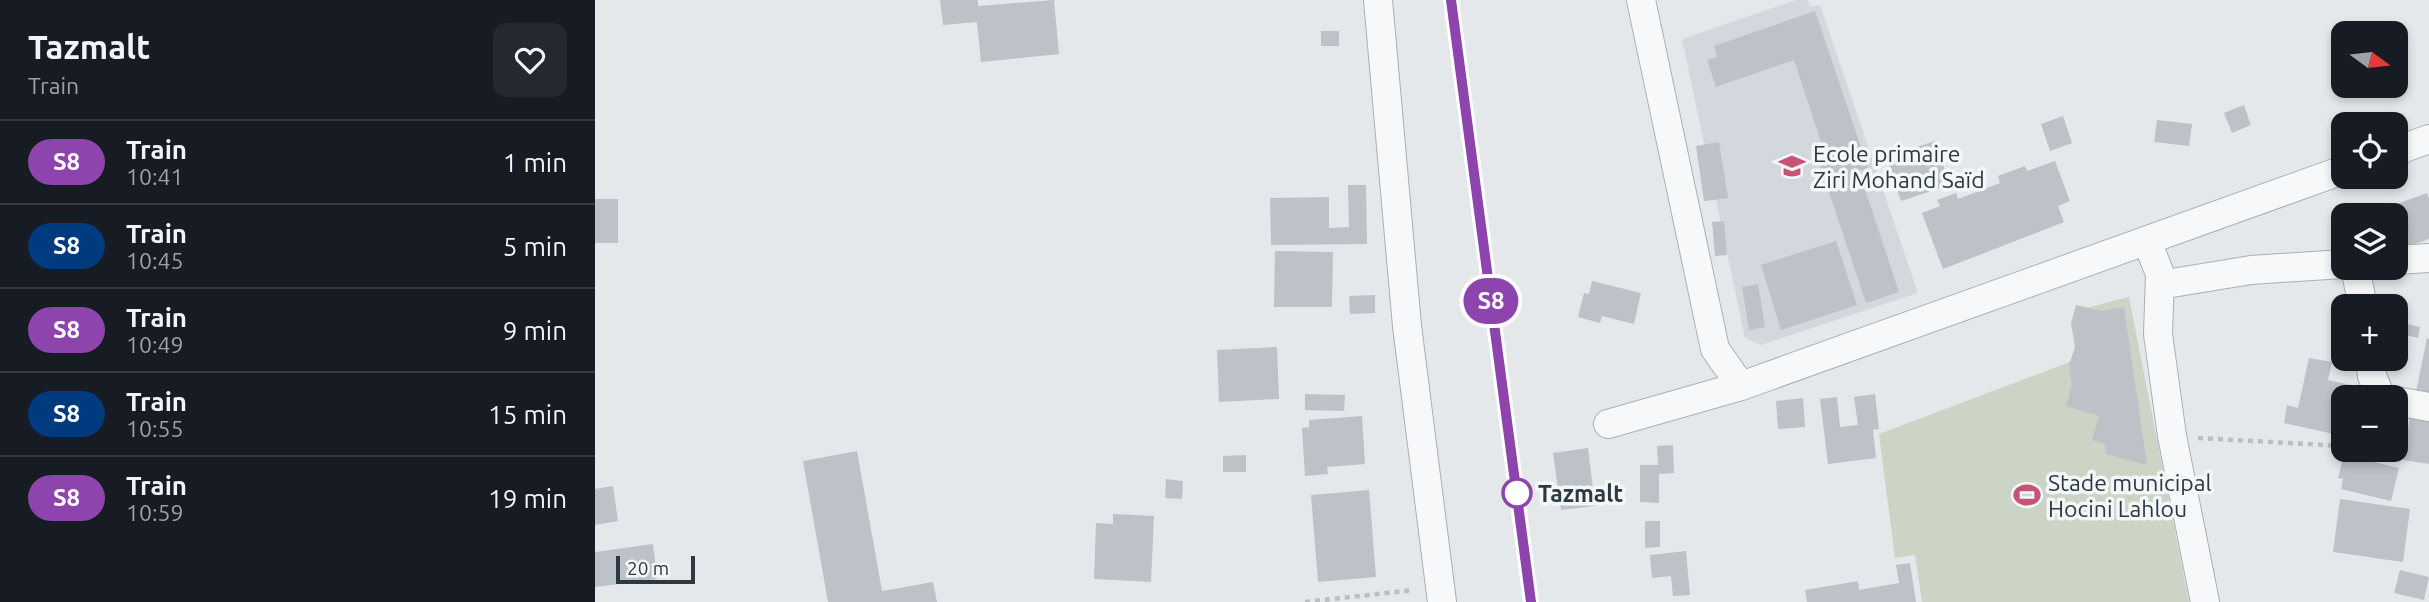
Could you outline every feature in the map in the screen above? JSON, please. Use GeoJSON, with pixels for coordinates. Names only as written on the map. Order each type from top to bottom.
{"type":"FeatureCollection","features":[{"type":"Feature","properties":{"kind":"street"},"geometry":{"type":"LineString","coordinates":[[1378,0],[1407,326],[1441,595]]}},
{"type":"Feature","properties":{"kind":"street"},"geometry":{"type":"LineString","coordinates":[[1641,0],[1715,349],[1741,386]]}},
{"type":"Feature","properties":{"kind":"street"},"geometry":{"type":"LineString","coordinates":[[2408,147],[2429,139]]}},
{"type":"Feature","properties":{"kind":"street"},"geometry":{"type":"LineString","coordinates":[[1608,424],[1741,386],[2331,174]]}},
{"type":"Feature","properties":{"kind":"street"},"geometry":{"type":"LineString","coordinates":[[2147,241],[2160,274],[2158,334],[2172,436],[2205,602]]}},
{"type":"Feature","properties":{"kind":"street"},"geometry":{"type":"LineString","coordinates":[[2408,259],[2429,258]]}},
{"type":"Feature","properties":{"kind":"street"},"geometry":{"type":"LineString","coordinates":[[2160,285],[2251,270],[2331,265]]}},
{"type":"Feature","properties":{"kind":"street"},"geometry":{"type":"LineString","coordinates":[[2408,403],[2429,407]]}},
{"type":"Feature","properties":{"kind":"path"},"geometry":{"type":"LineString","coordinates":[[2172,436],[2331,445]]}},
{"type":"Feature","properties":{"kind":"path"},"geometry":{"type":"LineString","coordinates":[[1305,602],[1441,595]]}},
{"type":"Feature","properties":{"kind":"shaded area","name":"Ecole primaire Ziri Mohand Saïd"},"geometry":{"type":"Polygon","coordinates":[[[1796,0],[1807,0],[1810,7],[1820,5],[1918,293],[1761,345],[1745,338],[1682,39],[1796,0]]]}},
{"type":"Feature","properties":{"kind":"shaded area","name":"Stade municipal Hocini Lahlou"},"geometry":{"type":"Polygon","coordinates":[[[2129,297],[2189,602],[1922,602],[1915,555],[1895,558],[1879,434],[2083,357],[2086,308],[2129,297]]]}},
{"type":"Feature","properties":{"kind":"building"},"geometry":{"type":"Polygon","coordinates":[[[940,0],[978,0],[978,6],[1054,0],[1059,54],[981,62],[977,22],[943,25],[940,0]]]}},
{"type":"Feature","properties":{"kind":"building"},"geometry":{"type":"Polygon","coordinates":[[[1815,11],[1868,168],[1859,171],[1899,292],[1866,303],[1819,162],[1827,160],[1794,60],[1716,87],[1707,60],[1717,57],[1714,46],[1815,11]]]}},
{"type":"Feature","properties":{"kind":"building"},"geometry":{"type":"Polygon","coordinates":[[[1321,31],[1339,31],[1339,46],[1321,46],[1321,31]]]}},
{"type":"Feature","properties":{"kind":"building"},"geometry":{"type":"Polygon","coordinates":[[[2244,105],[2251,125],[2232,133],[2224,113],[2244,105]]]}},
{"type":"Feature","properties":{"kind":"building"},"geometry":{"type":"Polygon","coordinates":[[[2063,116],[2072,143],[2050,151],[2041,124],[2063,116]]]}},
{"type":"Feature","properties":{"kind":"building"},"geometry":{"type":"Polygon","coordinates":[[[2157,120],[2192,124],[2189,146],[2154,142],[2157,120]]]}},
{"type":"Feature","properties":{"kind":"building"},"geometry":{"type":"Polygon","coordinates":[[[1935,141],[1950,185],[1901,201],[1886,157],[1935,141]]]}},
{"type":"Feature","properties":{"kind":"building"},"geometry":{"type":"Polygon","coordinates":[[[1719,142],[1728,198],[1704,201],[1696,146],[1719,142]]]}},
{"type":"Feature","properties":{"kind":"building"},"geometry":{"type":"Polygon","coordinates":[[[2055,161],[2070,201],[2058,206],[2064,222],[1943,269],[1922,213],[1940,206],[1937,200],[1956,193],[1958,199],[2000,183],[1998,176],[2025,166],[2027,171],[2055,161]]]}},
{"type":"Feature","properties":{"kind":"building"},"geometry":{"type":"Polygon","coordinates":[[[1348,185],[1366,185],[1367,244],[1271,245],[1270,198],[1329,197],[1329,228],[1349,227],[1348,185]]]}},
{"type":"Feature","properties":{"kind":"building"},"geometry":{"type":"Polygon","coordinates":[[[2427,193],[2429,239],[2409,246],[2408,203],[2400,203],[2427,193]]]}},
{"type":"Feature","properties":{"kind":"building"},"geometry":{"type":"Polygon","coordinates":[[[595,199],[618,199],[618,243],[595,243],[595,199]]]}},
{"type":"Feature","properties":{"kind":"building"},"geometry":{"type":"Polygon","coordinates":[[[1724,221],[1727,255],[1715,256],[1712,222],[1724,221]]]}},
{"type":"Feature","properties":{"kind":"building"},"geometry":{"type":"Polygon","coordinates":[[[1836,241],[1857,305],[1781,330],[1761,265],[1836,241]]]}},
{"type":"Feature","properties":{"kind":"building"},"geometry":{"type":"Polygon","coordinates":[[[1275,251],[1333,252],[1332,307],[1274,307],[1275,251]]]}},
{"type":"Feature","properties":{"kind":"building"},"geometry":{"type":"Polygon","coordinates":[[[1592,281],[1641,293],[1634,324],[1602,316],[1600,323],[1578,317],[1584,293],[1589,294],[1592,281]]]}},
{"type":"Feature","properties":{"kind":"building"},"geometry":{"type":"Polygon","coordinates":[[[1758,284],[1765,327],[1749,330],[1742,287],[1758,284]]]}},
{"type":"Feature","properties":{"kind":"building"},"geometry":{"type":"Polygon","coordinates":[[[1375,295],[1375,313],[1350,314],[1349,296],[1375,295]]]}},
{"type":"Feature","properties":{"kind":"building"},"geometry":{"type":"Polygon","coordinates":[[[2076,305],[2101,311],[2124,307],[2147,465],[2106,454],[2105,444],[2092,440],[2099,416],[2066,406],[2072,385],[2069,365],[2075,347],[2071,323],[2076,305]]]}},
{"type":"Feature","properties":{"kind":"building"},"geometry":{"type":"Polygon","coordinates":[[[2408,324],[2420,327],[2418,338],[2408,336],[2408,324]]]}},
{"type":"Feature","properties":{"kind":"building"},"geometry":{"type":"Polygon","coordinates":[[[2427,338],[2429,339],[2429,394],[2416,392],[2427,338]]]}},
{"type":"Feature","properties":{"kind":"building"},"geometry":{"type":"Polygon","coordinates":[[[1277,347],[1279,399],[1219,402],[1217,350],[1277,347]]]}},
{"type":"Feature","properties":{"kind":"building"},"geometry":{"type":"Polygon","coordinates":[[[2309,358],[2331,362],[2328,380],[2351,385],[2331,385],[2331,433],[2284,423],[2287,405],[2298,408],[2309,358]]]}},
{"type":"Feature","properties":{"kind":"building"},"geometry":{"type":"Polygon","coordinates":[[[1305,394],[1345,395],[1344,411],[1305,410],[1305,394]]]}},
{"type":"Feature","properties":{"kind":"building"},"geometry":{"type":"Polygon","coordinates":[[[1875,394],[1879,429],[1873,430],[1876,458],[1828,464],[1820,399],[1837,397],[1840,427],[1858,425],[1854,397],[1875,394]]]}},
{"type":"Feature","properties":{"kind":"building"},"geometry":{"type":"Polygon","coordinates":[[[1803,398],[1805,427],[1778,429],[1776,401],[1803,398]]]}},
{"type":"Feature","properties":{"kind":"building"},"geometry":{"type":"Polygon","coordinates":[[[2411,412],[2429,414],[2429,464],[2408,461],[2411,412]]]}},
{"type":"Feature","properties":{"kind":"building"},"geometry":{"type":"Polygon","coordinates":[[[1362,416],[1365,464],[1327,467],[1328,474],[1305,476],[1302,428],[1309,427],[1309,420],[1362,416]]]}},
{"type":"Feature","properties":{"kind":"building"},"geometry":{"type":"Polygon","coordinates":[[[1673,445],[1674,473],[1659,474],[1659,503],[1640,502],[1640,465],[1658,465],[1657,446],[1673,445]]]}},
{"type":"Feature","properties":{"kind":"building"},"geometry":{"type":"Polygon","coordinates":[[[1588,448],[1595,506],[1561,510],[1553,453],[1588,448]]]}},
{"type":"Feature","properties":{"kind":"building"},"geometry":{"type":"Polygon","coordinates":[[[857,451],[882,591],[933,582],[937,602],[828,602],[803,461],[857,451]]]}},
{"type":"Feature","properties":{"kind":"building"},"geometry":{"type":"Polygon","coordinates":[[[1246,455],[1246,472],[1223,472],[1223,456],[1246,455]]]}},
{"type":"Feature","properties":{"kind":"building"},"geometry":{"type":"Polygon","coordinates":[[[2342,462],[2374,462],[2399,468],[2391,501],[2341,489],[2343,479],[2338,478],[2342,462]]]}},
{"type":"Feature","properties":{"kind":"building"},"geometry":{"type":"Polygon","coordinates":[[[1166,479],[1183,481],[1182,499],[1165,498],[1166,479]]]}},
{"type":"Feature","properties":{"kind":"building"},"geometry":{"type":"Polygon","coordinates":[[[613,486],[618,521],[595,525],[595,489],[613,486]]]}},
{"type":"Feature","properties":{"kind":"building"},"geometry":{"type":"Polygon","coordinates":[[[1369,490],[1376,577],[1318,582],[1311,495],[1369,490]]]}},
{"type":"Feature","properties":{"kind":"building"},"geometry":{"type":"Polygon","coordinates":[[[2340,499],[2410,509],[2403,562],[2333,552],[2340,499]]]}},
{"type":"Feature","properties":{"kind":"building"},"geometry":{"type":"Polygon","coordinates":[[[1113,514],[1154,516],[1151,582],[1094,579],[1096,523],[1113,524],[1113,514]]]}},
{"type":"Feature","properties":{"kind":"building"},"geometry":{"type":"Polygon","coordinates":[[[1645,521],[1660,521],[1660,547],[1645,548],[1645,521]]]}},
{"type":"Feature","properties":{"kind":"building"},"geometry":{"type":"Polygon","coordinates":[[[653,544],[657,579],[595,587],[595,552],[653,544]]]}},
{"type":"Feature","properties":{"kind":"building"},"geometry":{"type":"Polygon","coordinates":[[[1686,551],[1690,595],[1673,596],[1671,576],[1652,578],[1650,555],[1686,551]]]}},
{"type":"Feature","properties":{"kind":"building"},"geometry":{"type":"Polygon","coordinates":[[[1910,563],[1916,602],[1807,602],[1805,590],[1858,581],[1859,590],[1899,583],[1896,565],[1910,563]]]}},
{"type":"Feature","properties":{"kind":"building"},"geometry":{"type":"Polygon","coordinates":[[[2400,570],[2429,577],[2424,600],[2394,593],[2400,570]]]}},
{"type":"Feature","properties":{"kind":"railway"},"geometry":{"type":"LineString","coordinates":[[1451,0],[1531,602]]}},
{"type":"Feature","properties":{"kind":"train","name":"S8"},"geometry":{"type":"LineString","coordinates":[[1451,0],[1531,602]]}},
{"type":"Feature","properties":{"kind":"place","name":"Ecole primaire Ziri Mohand Saïd"},"geometry":{"type":"Point","coordinates":[1792,166]}},
{"type":"Feature","properties":{"kind":"place","name":"Tazmalt"},"geometry":{"type":"Point","coordinates":[1517,493]}},
{"type":"Feature","properties":{"kind":"place","name":"Stade municipal Hocini Lahlou"},"geometry":{"type":"Point","coordinates":[2027,495]}}]}
